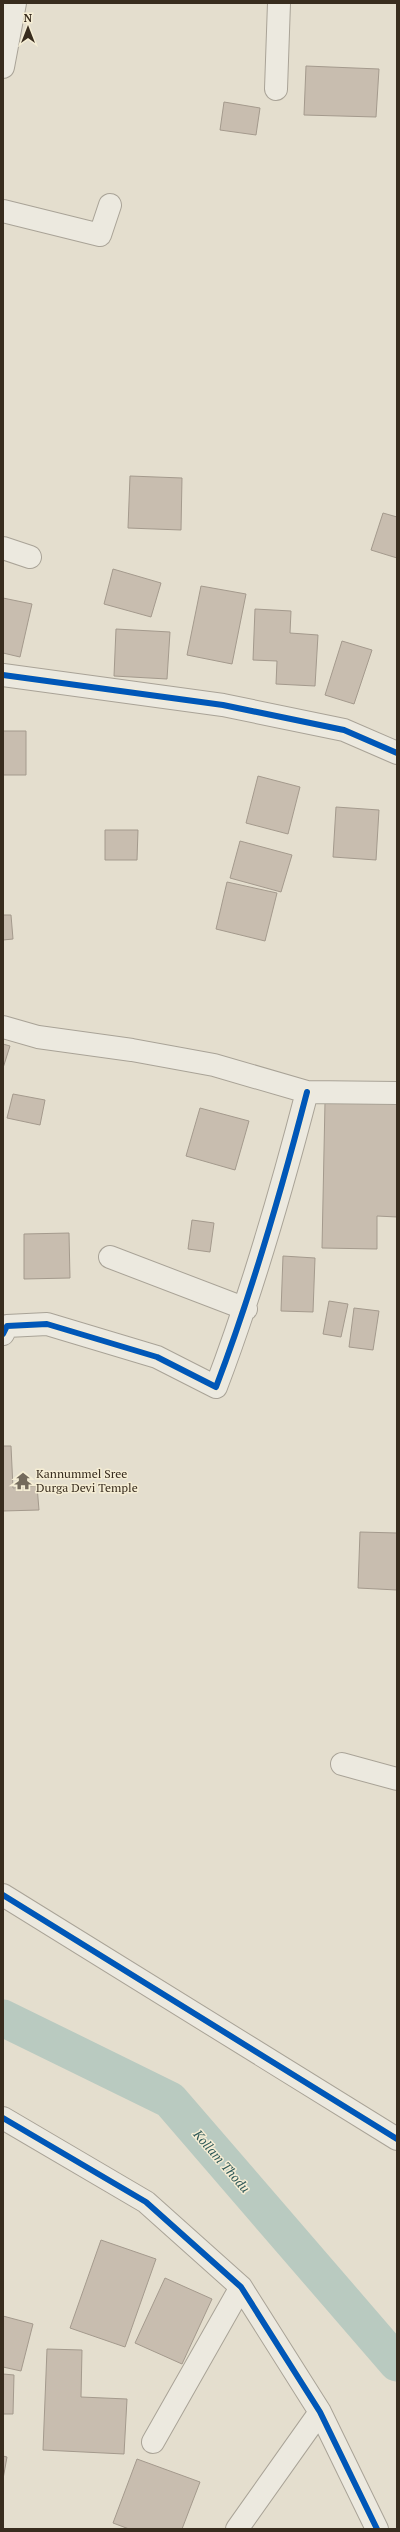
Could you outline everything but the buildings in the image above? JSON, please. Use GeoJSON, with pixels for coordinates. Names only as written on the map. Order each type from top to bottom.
{"type":"FeatureCollection","features":[{"type":"Feature","properties":{"kind":"street"},"geometry":{"type":"LineString","coordinates":[[3,67],[15,3]]}},
{"type":"Feature","properties":{"kind":"street"},"geometry":{"type":"LineString","coordinates":[[276,89],[280,3]]}},
{"type":"Feature","properties":{"kind":"street"},"geometry":{"type":"LineString","coordinates":[[3,211],[100,236],[110,205]]}},
{"type":"Feature","properties":{"kind":"street"},"geometry":{"type":"LineString","coordinates":[[3,548],[30,557]]}},
{"type":"Feature","properties":{"kind":"street"},"geometry":{"type":"LineString","coordinates":[[3,674],[223,705],[344,730],[397,753]]}},
{"type":"Feature","properties":{"kind":"street"},"geometry":{"type":"LineString","coordinates":[[3,1027],[38,1037],[132,1050],[214,1065],[307,1092],[397,1093]]}},
{"type":"Feature","properties":{"kind":"street"},"geometry":{"type":"LineString","coordinates":[[3,1334],[8,1326],[47,1324],[156,1357],[216,1388],[246,1309],[307,1092]]}},
{"type":"Feature","properties":{"kind":"street"},"geometry":{"type":"LineString","coordinates":[[110,1257],[246,1309]]}},
{"type":"Feature","properties":{"kind":"street"},"geometry":{"type":"LineString","coordinates":[[342,1764],[397,1779]]}},
{"type":"Feature","properties":{"kind":"street"},"geometry":{"type":"LineString","coordinates":[[3,1894],[397,2139]]}},
{"type":"Feature","properties":{"kind":"street"},"geometry":{"type":"LineString","coordinates":[[3,2118],[146,2202],[240,2287],[320,2412],[377,2529]]}},
{"type":"Feature","properties":{"kind":"street"},"geometry":{"type":"LineString","coordinates":[[153,2442],[240,2287]]}},
{"type":"Feature","properties":{"kind":"street"},"geometry":{"type":"LineString","coordinates":[[237,2529],[320,2412]]}},
{"type":"Feature","properties":{"kind":"waterway","name":"Kollam Thodu"},"geometry":{"type":"LineString","coordinates":[[3,2018],[170,2100],[397,2363]]}},
{"type":"Feature","properties":{"kind":"cycle path"},"geometry":{"type":"LineString","coordinates":[[3,675],[223,705],[344,730],[397,753]]}},
{"type":"Feature","properties":{"kind":"cycle path"},"geometry":{"type":"LineString","coordinates":[[3,1334],[7,1326],[47,1324],[157,1357],[216,1387],[266,1241],[307,1092]]}},
{"type":"Feature","properties":{"kind":"cycle path"},"geometry":{"type":"LineString","coordinates":[[3,1895],[397,2139]]}},
{"type":"Feature","properties":{"kind":"cycle path"},"geometry":{"type":"LineString","coordinates":[[3,2118],[146,2202],[241,2287],[320,2412],[377,2529]]}},
{"type":"Feature","properties":{"kind":"place","name":"Kannummel Sree Durga Devi Temple"},"geometry":{"type":"Point","coordinates":[23,1481]}}]}
